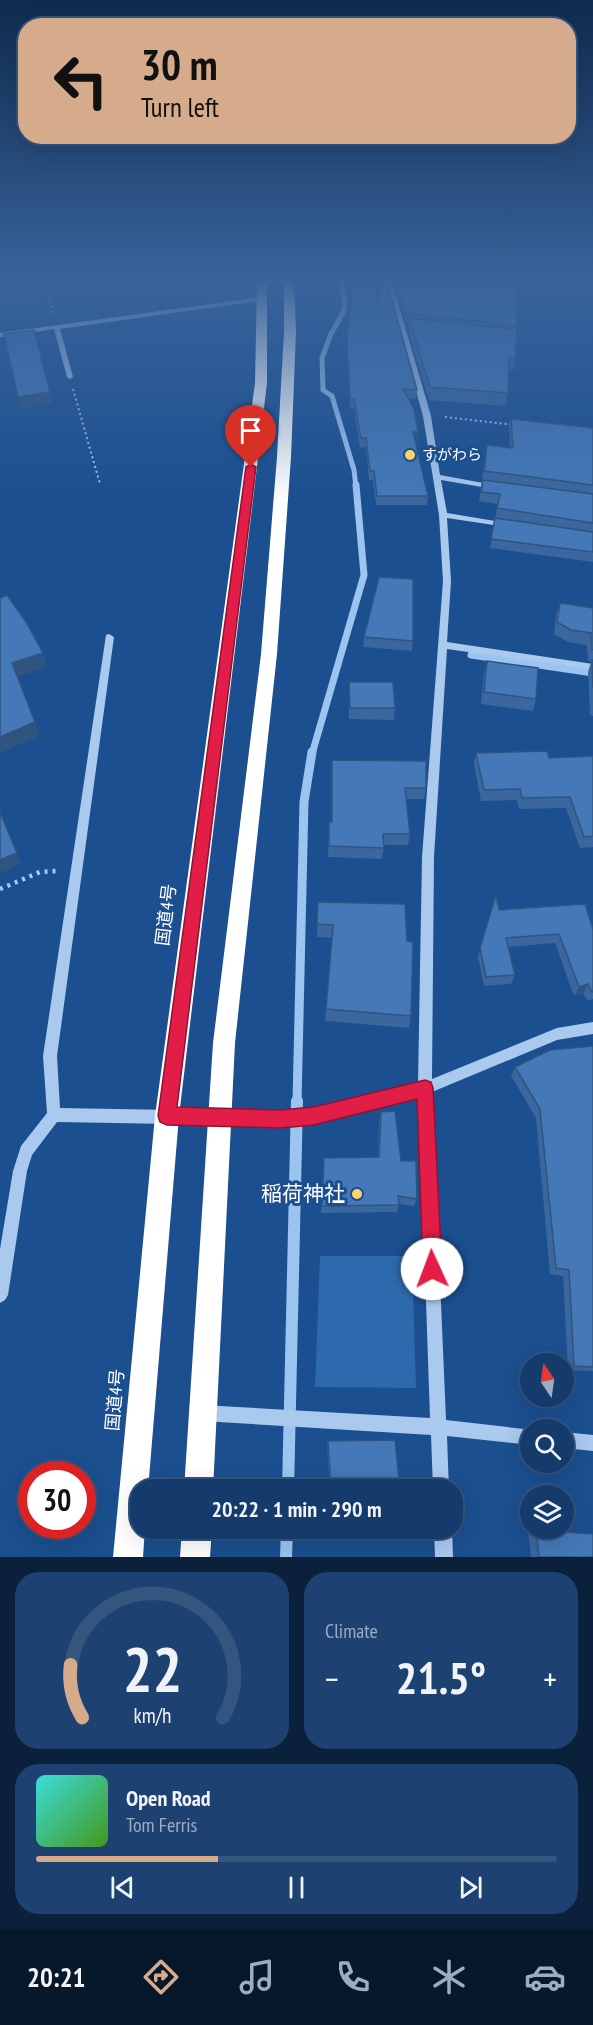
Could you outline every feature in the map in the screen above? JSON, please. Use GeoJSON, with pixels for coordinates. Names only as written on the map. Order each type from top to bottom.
{"type":"FeatureCollection","features":[{"type":"Feature","properties":{"kind":"highway","name":"国道4号"},"geometry":{"type":"LineString","coordinates":[[128,1557],[167,1116],[245,519],[261,382],[261,355]]}},
{"type":"Feature","properties":{"kind":"highway"},"geometry":{"type":"LineString","coordinates":[[199,1479],[224,1043],[268,654],[284,457],[289,355]]}},
{"type":"Feature","properties":{"kind":"highway"},"geometry":{"type":"LineString","coordinates":[[195,1557],[196,1539]]}},
{"type":"Feature","properties":{"kind":"street"},"geometry":{"type":"LineString","coordinates":[[64,355],[70,377]]}},
{"type":"Feature","properties":{"kind":"street"},"geometry":{"type":"LineString","coordinates":[[414,355],[438,477],[447,581],[428,857],[425,1088],[441,1479]]}},
{"type":"Feature","properties":{"kind":"street"},"geometry":{"type":"LineString","coordinates":[[438,477],[503,488]]}},
{"type":"Feature","properties":{"kind":"street"},"geometry":{"type":"LineString","coordinates":[[443,516],[514,526]]}},
{"type":"Feature","properties":{"kind":"street"},"geometry":{"type":"LineString","coordinates":[[0,1295],[20,1171],[26,1151],[54,1115],[50,1056],[109,638]]}},
{"type":"Feature","properties":{"kind":"street"},"geometry":{"type":"LineString","coordinates":[[442,645],[593,667]]}},
{"type":"Feature","properties":{"kind":"street"},"geometry":{"type":"LineString","coordinates":[[54,1115],[280,1119],[314,1116],[425,1088],[557,1034],[593,1028]]}},
{"type":"Feature","properties":{"kind":"street"},"geometry":{"type":"LineString","coordinates":[[202,1413],[270,1419],[439,1427],[520,1436]]}},
{"type":"Feature","properties":{"kind":"street"},"geometry":{"type":"LineString","coordinates":[[574,1441],[593,1443]]}},
{"type":"Feature","properties":{"kind":"street"},"geometry":{"type":"LineString","coordinates":[[443,1539],[444,1557]]}},
{"type":"Feature","properties":{"kind":"path"},"geometry":{"type":"LineString","coordinates":[[70,377],[100,484]]}},
{"type":"Feature","properties":{"kind":"path"},"geometry":{"type":"LineString","coordinates":[[427,416],[525,427]]}},
{"type":"Feature","properties":{"kind":"path"},"geometry":{"type":"LineString","coordinates":[[0,889],[40,872],[75,871]]}},
{"type":"Feature","properties":{"kind":"shaded area"},"geometry":{"type":"Polygon","coordinates":[[[320,1256],[412,1256],[416,1388],[315,1387],[320,1256]]]}},
{"type":"Feature","properties":{"kind":"building"},"geometry":{"type":"Polygon","coordinates":[[[9,355],[40,355],[50,392],[18,397],[9,355]]]}},
{"type":"Feature","properties":{"kind":"building"},"geometry":{"type":"Polygon","coordinates":[[[348,355],[407,355],[417,390],[403,389],[414,409],[418,432],[413,432],[428,496],[377,496],[374,471],[370,471],[366,438],[361,438],[354,399],[350,400],[348,355]]]}},
{"type":"Feature","properties":{"kind":"building"},"geometry":{"type":"Polygon","coordinates":[[[420,355],[515,355],[515,358],[509,358],[508,393],[430,387],[420,355]]]}},
{"type":"Feature","properties":{"kind":"building"},"geometry":{"type":"Polygon","coordinates":[[[511,419],[593,428],[593,485],[484,471],[487,445],[513,448],[511,419]]]}},
{"type":"Feature","properties":{"kind":"building"},"geometry":{"type":"Polygon","coordinates":[[[483,480],[593,494],[593,523],[497,508],[500,494],[481,492],[483,480]]]}},
{"type":"Feature","properties":{"kind":"building"},"geometry":{"type":"Polygon","coordinates":[[[495,518],[593,532],[593,552],[491,539],[495,518]]]}},
{"type":"Feature","properties":{"kind":"building"},"geometry":{"type":"Polygon","coordinates":[[[379,577],[413,579],[413,641],[364,637],[379,577]]]}},
{"type":"Feature","properties":{"kind":"building"},"geometry":{"type":"Polygon","coordinates":[[[7,595],[26,622],[43,653],[12,663],[35,722],[0,737],[0,598],[7,595]]]}},
{"type":"Feature","properties":{"kind":"building"},"geometry":{"type":"Polygon","coordinates":[[[560,603],[593,608],[593,650],[591,649],[591,633],[571,630],[557,622],[560,603]]]}},
{"type":"Feature","properties":{"kind":"building"},"geometry":{"type":"Polygon","coordinates":[[[487,661],[538,668],[536,699],[484,692],[487,661]]]}},
{"type":"Feature","properties":{"kind":"building"},"geometry":{"type":"Polygon","coordinates":[[[349,682],[393,682],[395,708],[350,708],[349,682]]]}},
{"type":"Feature","properties":{"kind":"building"},"geometry":{"type":"Polygon","coordinates":[[[547,751],[549,758],[593,756],[593,836],[584,837],[570,797],[522,798],[520,789],[484,790],[476,753],[547,751]]]}},
{"type":"Feature","properties":{"kind":"building"},"geometry":{"type":"Polygon","coordinates":[[[332,760],[426,761],[426,788],[405,788],[410,834],[383,834],[384,848],[329,846],[329,822],[332,822],[332,760]]]}},
{"type":"Feature","properties":{"kind":"building"},"geometry":{"type":"Polygon","coordinates":[[[0,812],[17,853],[0,860],[0,812]]]}},
{"type":"Feature","properties":{"kind":"building"},"geometry":{"type":"Polygon","coordinates":[[[496,895],[499,910],[585,904],[593,929],[592,992],[588,984],[579,987],[559,934],[506,938],[515,975],[486,977],[480,948],[496,895]]]}},
{"type":"Feature","properties":{"kind":"building"},"geometry":{"type":"Polygon","coordinates":[[[318,902],[405,904],[407,941],[413,942],[411,1016],[326,1009],[333,925],[317,924],[318,902]]]}},
{"type":"Feature","properties":{"kind":"building"},"geometry":{"type":"Polygon","coordinates":[[[593,1046],[593,1367],[574,1366],[569,1270],[556,1268],[540,1109],[515,1067],[550,1050],[593,1046]]]}},
{"type":"Feature","properties":{"kind":"building"},"geometry":{"type":"Polygon","coordinates":[[[395,1111],[401,1161],[416,1161],[417,1199],[398,1196],[399,1205],[322,1206],[324,1158],[379,1157],[381,1112],[395,1111]]]}},
{"type":"Feature","properties":{"kind":"building"},"geometry":{"type":"Polygon","coordinates":[[[395,1440],[399,1479],[330,1479],[328,1441],[395,1440]]]}},
{"type":"Feature","properties":{"kind":"building"},"geometry":{"type":"Polygon","coordinates":[[[574,1533],[593,1534],[593,1557],[539,1557],[537,1539],[574,1539],[574,1533]]]}},
{"type":"Feature","properties":{"kind":"waterway"},"geometry":{"type":"LineString","coordinates":[[323,355],[323,390],[332,396],[354,470],[356,487]]}},
{"type":"Feature","properties":{"kind":"waterway"},"geometry":{"type":"LineString","coordinates":[[312,754],[364,575],[356,485]]}},
{"type":"Feature","properties":{"kind":"waterway"},"geometry":{"type":"LineString","coordinates":[[471,655],[593,673]]}},
{"type":"Feature","properties":{"kind":"waterway"},"geometry":{"type":"LineString","coordinates":[[297,1102],[304,802],[312,752]]}},
{"type":"Feature","properties":{"kind":"waterway"},"geometry":{"type":"LineString","coordinates":[[288,1479],[297,1101]]}},
{"type":"Feature","properties":{"kind":"waterway"},"geometry":{"type":"LineString","coordinates":[[286,1557],[287,1539]]}},
{"type":"Feature","properties":{"kind":"place","name":"すがわら"},"geometry":{"type":"Point","coordinates":[410,455]}},
{"type":"Feature","properties":{"kind":"place","name":"稲荷神社"},"geometry":{"type":"Point","coordinates":[357,1194]}},
{"type":"Feature","properties":{"kind":"route"},"geometry":{"type":"LineString","coordinates":[[251,467],[167,1116],[280,1119],[314,1116],[425,1088],[432,1269]]}}]}
